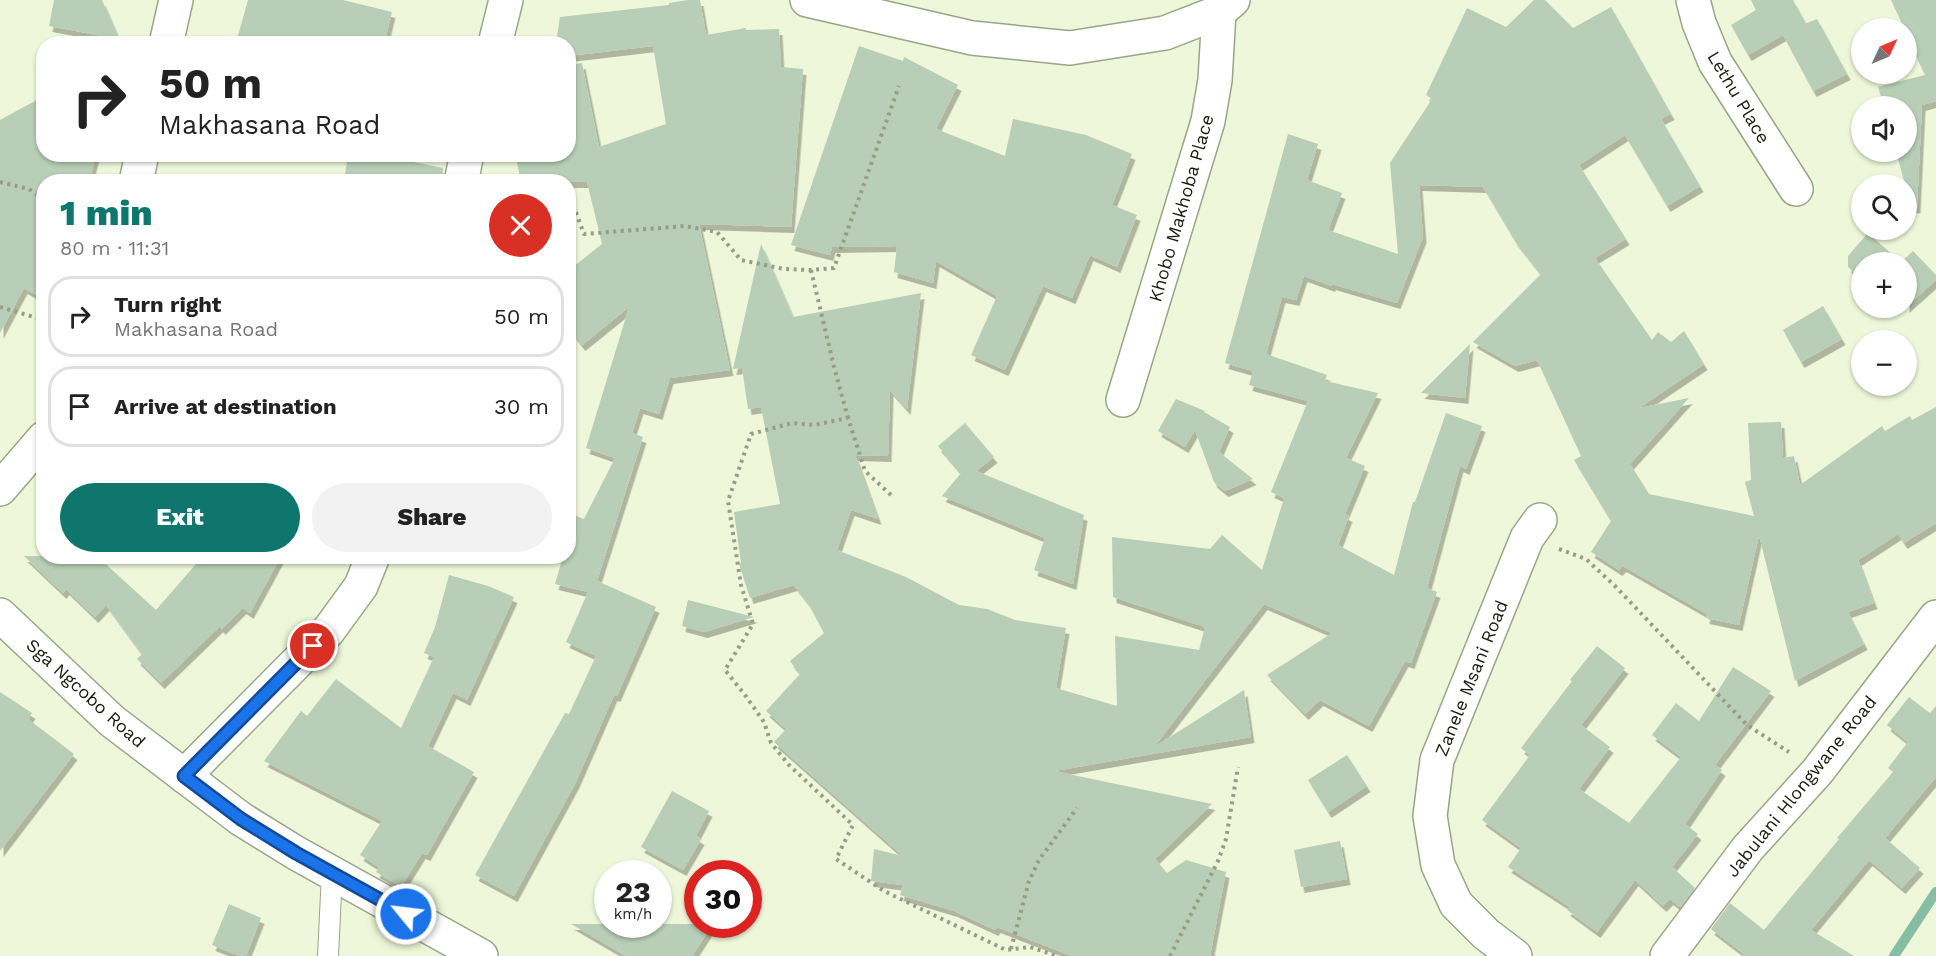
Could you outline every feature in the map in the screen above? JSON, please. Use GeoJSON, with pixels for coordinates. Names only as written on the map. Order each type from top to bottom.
{"type":"FeatureCollection","features":[{"type":"Feature","properties":{"kind":"street"},"geometry":{"type":"LineString","coordinates":[[168,36],[176,0]]}},
{"type":"Feature","properties":{"kind":"street"},"geometry":{"type":"LineString","coordinates":[[497,36],[506,0]]}},
{"type":"Feature","properties":{"kind":"street"},"geometry":{"type":"LineString","coordinates":[[807,0],[972,38],[1070,48],[1165,33],[1226,6]]}},
{"type":"Feature","properties":{"kind":"street","name":"Lethu Place"},"geometry":{"type":"LineString","coordinates":[[1693,0],[1699,23],[1715,62],[1796,189]]}},
{"type":"Feature","properties":{"kind":"street","name":"Khobo Makhoba Place"},"geometry":{"type":"LineString","coordinates":[[1123,400],[1208,122],[1226,6]]}},
{"type":"Feature","properties":{"kind":"street"},"geometry":{"type":"LineString","coordinates":[[0,489],[36,447]]}},
{"type":"Feature","properties":{"kind":"street","name":"Zanele Msani Road"},"geometry":{"type":"LineString","coordinates":[[1515,956],[1486,934],[1456,904],[1438,865],[1430,816],[1437,760],[1534,529]]}},
{"type":"Feature","properties":{"kind":"street"},"geometry":{"type":"LineString","coordinates":[[184,776],[329,630],[361,586],[370,564]]}},
{"type":"Feature","properties":{"kind":"street","name":"Sga Ngcobo Road"},"geometry":{"type":"LineString","coordinates":[[0,615],[112,722],[241,819],[480,956]]}},
{"type":"Feature","properties":{"kind":"street","name":"Jabulani Hlongwane Road"},"geometry":{"type":"LineString","coordinates":[[1667,956],[1748,848],[1817,772],[1936,617]]}},
{"type":"Feature","properties":{"kind":"lane"},"geometry":{"type":"LineString","coordinates":[[328,956],[332,873]]}},
{"type":"Feature","properties":{"kind":"path"},"geometry":{"type":"LineString","coordinates":[[576,213],[584,234],[685,226],[717,232],[741,260],[784,269],[834,268],[898,86]]}},
{"type":"Feature","properties":{"kind":"path"},"geometry":{"type":"LineString","coordinates":[[0,182],[29,189],[36,194]]}},
{"type":"Feature","properties":{"kind":"path"},"geometry":{"type":"LineString","coordinates":[[811,270],[834,367],[865,471],[891,495]]}},
{"type":"Feature","properties":{"kind":"path"},"geometry":{"type":"LineString","coordinates":[[0,307],[36,318]]}},
{"type":"Feature","properties":{"kind":"path"},"geometry":{"type":"LineString","coordinates":[[848,417],[814,425],[792,423],[751,434],[728,501],[741,585],[753,624],[725,670],[746,694],[764,722],[771,743],[789,765],[853,825],[836,859],[884,891],[1006,950],[1030,947],[1057,956]]}},
{"type":"Feature","properties":{"kind":"path"},"geometry":{"type":"LineString","coordinates":[[1534,529],[1586,559],[1653,625],[1747,725],[1817,772]]}},
{"type":"Feature","properties":{"kind":"path"},"geometry":{"type":"LineString","coordinates":[[1170,956],[1218,861],[1226,839],[1238,767]]}},
{"type":"Feature","properties":{"kind":"path"},"geometry":{"type":"LineString","coordinates":[[1011,949],[1029,881],[1039,860],[1077,808]]}},
{"type":"Feature","properties":{"kind":"building"},"geometry":{"type":"Polygon","coordinates":[[[54,0],[102,0],[118,36],[103,36],[49,26],[54,0]]]}},
{"type":"Feature","properties":{"kind":"building"},"geometry":{"type":"Polygon","coordinates":[[[248,0],[343,0],[392,12],[386,36],[238,36],[248,0]]]}},
{"type":"Feature","properties":{"kind":"building"},"geometry":{"type":"Polygon","coordinates":[[[700,0],[706,35],[746,28],[746,30],[779,29],[781,67],[803,69],[791,227],[699,224],[730,370],[670,378],[659,414],[640,408],[632,433],[643,437],[597,581],[656,607],[576,782],[514,896],[475,875],[565,713],[569,714],[596,656],[566,642],[588,592],[555,584],[561,564],[576,564],[576,516],[584,519],[615,458],[586,448],[629,307],[582,345],[576,338],[576,265],[602,244],[587,182],[576,182],[576,174],[519,174],[517,162],[576,162],[576,64],[582,63],[599,147],[666,124],[653,46],[576,55],[576,36],[557,36],[560,17],[669,5],[669,3],[700,0]]]}},
{"type":"Feature","properties":{"kind":"building"},"geometry":{"type":"Polygon","coordinates":[[[1534,0],[1545,0],[1573,28],[1611,7],[1671,114],[1661,119],[1700,186],[1667,206],[1625,135],[1579,165],[1626,239],[1595,258],[1652,340],[1658,332],[1671,342],[1684,331],[1704,364],[1639,408],[1689,398],[1630,464],[1649,494],[1754,516],[1745,482],[1751,480],[1748,423],[1781,422],[1783,458],[1794,456],[1800,485],[1882,426],[1885,431],[1910,416],[1912,420],[1936,407],[1936,523],[1904,543],[1898,534],[1858,560],[1874,603],[1848,612],[1864,644],[1795,681],[1759,535],[1739,625],[1706,618],[1707,614],[1623,566],[1619,570],[1591,552],[1611,521],[1574,460],[1581,456],[1537,360],[1515,366],[1473,342],[1541,274],[1515,241],[1483,187],[1419,185],[1423,237],[1397,303],[1304,276],[1296,300],[1282,297],[1266,354],[1327,375],[1325,381],[1378,393],[1346,458],[1365,466],[1345,514],[1349,516],[1338,545],[1394,575],[1413,502],[1415,502],[1446,413],[1482,426],[1466,469],[1460,466],[1427,588],[1437,592],[1411,663],[1405,661],[1369,726],[1320,700],[1305,714],[1267,675],[1332,633],[1264,604],[1154,747],[1244,690],[1251,737],[1054,771],[1212,804],[1155,859],[1167,873],[1186,860],[1226,872],[1210,956],[1072,956],[997,927],[995,930],[954,911],[900,895],[903,885],[871,881],[874,849],[903,856],[774,742],[786,729],[766,711],[800,674],[790,661],[824,633],[808,603],[794,585],[750,598],[739,564],[741,563],[734,512],[780,504],[761,407],[748,409],[742,368],[733,369],[761,244],[793,317],[921,293],[907,409],[890,390],[888,456],[855,455],[878,519],[851,510],[837,550],[906,577],[959,605],[987,609],[1015,620],[1066,628],[1056,688],[1117,706],[1115,636],[1199,650],[1205,627],[1113,597],[1112,537],[1210,549],[1222,535],[1262,570],[1284,498],[1271,492],[1308,401],[1249,385],[1253,371],[1225,363],[1288,134],[1318,144],[1307,180],[1342,193],[1328,230],[1398,254],[1390,163],[1432,99],[1426,95],[1467,8],[1506,27],[1534,0]]]}},
{"type":"Feature","properties":{"kind":"building"},"geometry":{"type":"Polygon","coordinates":[[[1751,0],[1793,0],[1805,22],[1797,27],[1817,19],[1847,74],[1813,91],[1783,35],[1748,55],[1731,25],[1756,10],[1751,0]]]}},
{"type":"Feature","properties":{"kind":"building"},"geometry":{"type":"Polygon","coordinates":[[[1891,0],[1936,0],[1936,101],[1922,105],[1917,207],[1917,174],[1902,174],[1899,162],[1917,162],[1917,96],[1881,96],[1878,87],[1890,84],[1917,84],[1917,77],[1925,75],[1917,58],[1917,18],[1899,18],[1891,0]]]}},
{"type":"Feature","properties":{"kind":"building"},"geometry":{"type":"Polygon","coordinates":[[[859,46],[903,61],[904,57],[958,85],[936,129],[1005,156],[1013,119],[1086,135],[1132,154],[1112,205],[1137,215],[1117,267],[1090,255],[1072,298],[1043,286],[1005,370],[971,355],[997,296],[936,261],[933,283],[894,272],[897,246],[832,247],[830,255],[791,245],[859,46]]]}},
{"type":"Feature","properties":{"kind":"building"},"geometry":{"type":"Polygon","coordinates":[[[36,100],[36,162],[94,162],[91,174],[36,174],[36,295],[24,288],[0,333],[0,120],[36,100]]]}},
{"type":"Feature","properties":{"kind":"building"},"geometry":{"type":"Polygon","coordinates":[[[347,162],[413,162],[443,168],[443,174],[345,174],[347,162]]]}},
{"type":"Feature","properties":{"kind":"building"},"geometry":{"type":"Polygon","coordinates":[[[1862,240],[1876,240],[1890,252],[1851,252],[1862,240]]]}},
{"type":"Feature","properties":{"kind":"building"},"geometry":{"type":"Polygon","coordinates":[[[1851,253],[1851,270],[1848,267],[1848,256],[1851,253]]]}},
{"type":"Feature","properties":{"kind":"building"},"geometry":{"type":"Polygon","coordinates":[[[1917,255],[1936,275],[1936,280],[1917,297],[1917,255]]]}},
{"type":"Feature","properties":{"kind":"building"},"geometry":{"type":"Polygon","coordinates":[[[1823,306],[1842,339],[1801,362],[1783,330],[1823,306]]]}},
{"type":"Feature","properties":{"kind":"building"},"geometry":{"type":"Polygon","coordinates":[[[1470,344],[1465,398],[1421,393],[1470,344]]]}},
{"type":"Feature","properties":{"kind":"building"},"geometry":{"type":"Polygon","coordinates":[[[1176,399],[1205,411],[1230,427],[1219,452],[1253,479],[1225,491],[1214,482],[1195,430],[1185,447],[1158,431],[1176,399]]]}},
{"type":"Feature","properties":{"kind":"building"},"geometry":{"type":"Polygon","coordinates":[[[965,423],[994,457],[976,471],[1084,515],[1073,584],[1034,570],[1045,538],[942,496],[961,473],[938,446],[965,423]]]}},
{"type":"Feature","properties":{"kind":"building"},"geometry":{"type":"Polygon","coordinates":[[[24,556],[36,556],[36,564],[106,564],[156,610],[196,564],[277,564],[250,613],[243,608],[222,629],[220,626],[161,683],[137,659],[142,654],[106,605],[95,617],[66,589],[63,593],[24,556]]]}},
{"type":"Feature","properties":{"kind":"building"},"geometry":{"type":"Polygon","coordinates":[[[449,575],[488,586],[514,597],[467,700],[453,693],[428,746],[474,772],[427,855],[422,853],[401,887],[376,872],[379,867],[360,855],[382,821],[264,761],[301,711],[307,716],[336,679],[401,728],[434,657],[424,653],[435,627],[449,575]]]}},
{"type":"Feature","properties":{"kind":"building"},"geometry":{"type":"Polygon","coordinates":[[[688,600],[754,617],[704,632],[682,626],[688,600]]]}},
{"type":"Feature","properties":{"kind":"building"},"geometry":{"type":"Polygon","coordinates":[[[1597,646],[1625,668],[1581,725],[1610,747],[1579,789],[1629,823],[1681,757],[1652,735],[1676,703],[1699,721],[1733,667],[1771,691],[1715,765],[1722,770],[1685,824],[1698,834],[1672,867],[1695,888],[1680,907],[1670,899],[1663,906],[1635,880],[1597,932],[1567,910],[1570,907],[1508,867],[1521,848],[1482,820],[1530,755],[1521,748],[1597,646]]]}},
{"type":"Feature","properties":{"kind":"building"},"geometry":{"type":"Polygon","coordinates":[[[0,692],[32,713],[28,719],[74,754],[0,851],[0,692]]]}},
{"type":"Feature","properties":{"kind":"building"},"geometry":{"type":"Polygon","coordinates":[[[1909,697],[1930,713],[1936,706],[1936,777],[1885,838],[1920,868],[1902,888],[1869,860],[1811,930],[1854,956],[1743,956],[1744,954],[1711,929],[1730,903],[1764,930],[1893,772],[1888,768],[1908,742],[1887,725],[1909,697]]]}},
{"type":"Feature","properties":{"kind":"building"},"geometry":{"type":"Polygon","coordinates":[[[1347,755],[1367,786],[1328,812],[1308,780],[1347,755]]]}},
{"type":"Feature","properties":{"kind":"building"},"geometry":{"type":"Polygon","coordinates":[[[672,791],[709,811],[696,836],[701,839],[689,860],[684,860],[683,870],[672,864],[672,860],[665,860],[641,847],[672,791]]]}},
{"type":"Feature","properties":{"kind":"building"},"geometry":{"type":"Polygon","coordinates":[[[1340,841],[1347,879],[1301,887],[1294,850],[1340,841]]]}},
{"type":"Feature","properties":{"kind":"building"},"geometry":{"type":"Polygon","coordinates":[[[229,904],[261,918],[246,956],[240,956],[212,945],[229,904]]]}},
{"type":"Feature","properties":{"kind":"building"},"geometry":{"type":"Polygon","coordinates":[[[571,924],[594,924],[594,937],[571,924]]]}},
{"type":"Feature","properties":{"kind":"building"},"geometry":{"type":"Polygon","coordinates":[[[672,924],[684,924],[684,938],[704,938],[692,956],[626,956],[595,938],[672,938],[672,924]]]}},
{"type":"Feature","properties":{"kind":"waterway"},"geometry":{"type":"LineString","coordinates":[[1894,956],[1936,892]]}},
{"type":"Feature","properties":{"kind":"route"},"geometry":{"type":"LineString","coordinates":[[313,646],[184,776],[241,819],[296,853],[406,914]]}}]}
